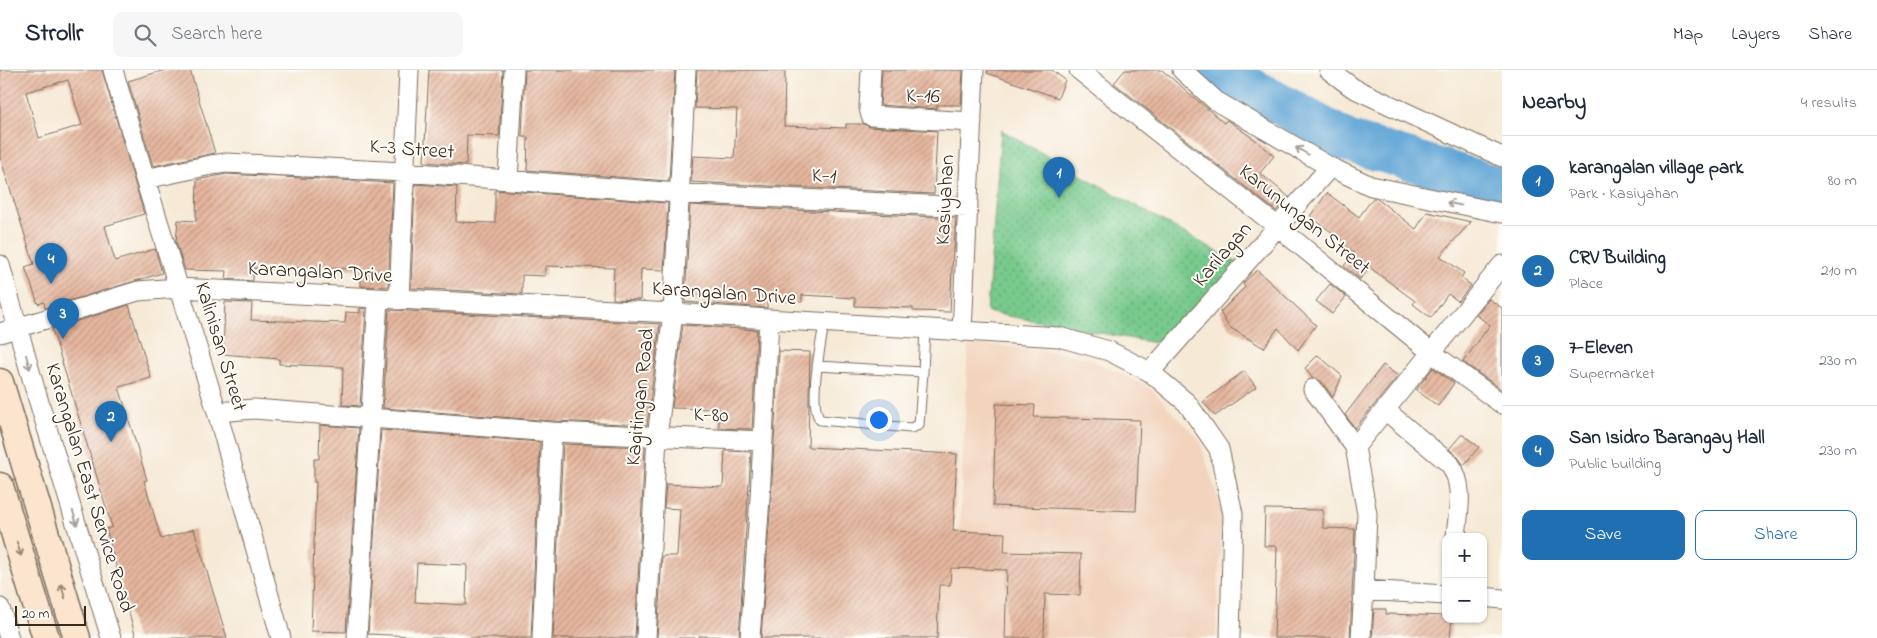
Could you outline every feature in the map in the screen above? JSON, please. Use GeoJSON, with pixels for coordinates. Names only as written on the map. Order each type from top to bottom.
{"type":"FeatureCollection","features":[{"type":"Feature","properties":{"kind":"main road"},"geometry":{"type":"LineString","coordinates":[[0,382],[77,638]]}},
{"type":"Feature","properties":{"kind":"main road"},"geometry":{"type":"LineString","coordinates":[[0,486],[46,638]]}},
{"type":"Feature","properties":{"kind":"street","name":"Kalinisan Street"},"geometry":{"type":"LineString","coordinates":[[113,70],[217,412],[280,638]]}},
{"type":"Feature","properties":{"kind":"street"},"geometry":{"type":"LineString","coordinates":[[398,300],[409,70]]}},
{"type":"Feature","properties":{"kind":"street"},"geometry":{"type":"LineString","coordinates":[[508,180],[514,70]]}},
{"type":"Feature","properties":{"kind":"street","name":"Kagitingan Road"},"geometry":{"type":"LineString","coordinates":[[646,638],[658,437],[673,313],[686,70]]}},
{"type":"Feature","properties":{"kind":"street","name":"K-16"},"geometry":{"type":"LineString","coordinates":[[872,70],[869,108],[871,116],[972,122]]}},
{"type":"Feature","properties":{"kind":"street","name":"Kasiyahan"},"geometry":{"type":"LineString","coordinates":[[962,332],[974,70]]}},
{"type":"Feature","properties":{"kind":"street","name":"Karunungan Street"},"geometry":{"type":"LineString","coordinates":[[1079,70],[1278,227],[1432,353],[1502,404]]}},
{"type":"Feature","properties":{"kind":"street"},"geometry":{"type":"LineString","coordinates":[[1182,70],[1216,101],[1330,167],[1371,186],[1502,214]]}},
{"type":"Feature","properties":{"kind":"street"},"geometry":{"type":"LineString","coordinates":[[1329,70],[1353,88],[1502,157]]}},
{"type":"Feature","properties":{"kind":"street","name":"K-3 Street"},"geometry":{"type":"LineString","coordinates":[[145,179],[226,163],[404,172],[678,193]]}},
{"type":"Feature","properties":{"kind":"street","name":"Karilagan"},"geometry":{"type":"LineString","coordinates":[[1150,372],[1330,167]]}},
{"type":"Feature","properties":{"kind":"street","name":"K-1"},"geometry":{"type":"LineString","coordinates":[[678,193],[968,207]]}},
{"type":"Feature","properties":{"kind":"street","name":"Karangalan East Service Road"},"geometry":{"type":"LineString","coordinates":[[0,265],[35,389],[111,638]]}},
{"type":"Feature","properties":{"kind":"street"},"geometry":{"type":"LineString","coordinates":[[1355,447],[1502,265]]}},
{"type":"Feature","properties":{"kind":"street","name":"Karangalan Drive"},"geometry":{"type":"LineString","coordinates":[[0,333],[138,291],[178,288],[673,313],[1059,337],[1109,351],[1150,372],[1187,402],[1219,449],[1233,514],[1230,638]]}},
{"type":"Feature","properties":{"kind":"street"},"geometry":{"type":"LineString","coordinates":[[357,638],[378,299]]}},
{"type":"Feature","properties":{"kind":"street"},"geometry":{"type":"LineString","coordinates":[[750,638],[769,320]]}},
{"type":"Feature","properties":{"kind":"street"},"geometry":{"type":"LineString","coordinates":[[1313,389],[1355,447],[1367,514],[1361,638]]}},
{"type":"Feature","properties":{"kind":"street","name":"K-80"},"geometry":{"type":"LineString","coordinates":[[217,412],[254,408],[552,432],[763,441]]}},
{"type":"Feature","properties":{"kind":"street"},"geometry":{"type":"LineString","coordinates":[[1385,410],[1450,464],[1454,470],[1460,486],[1456,533]]}},
{"type":"Feature","properties":{"kind":"street"},"geometry":{"type":"LineString","coordinates":[[542,638],[552,432]]}},
{"type":"Feature","properties":{"kind":"street"},"geometry":{"type":"LineString","coordinates":[[1364,590],[1442,595]]}},
{"type":"Feature","properties":{"kind":"street"},"geometry":{"type":"LineString","coordinates":[[1487,597],[1502,598]]}},
{"type":"Feature","properties":{"kind":"street"},"geometry":{"type":"LineString","coordinates":[[0,608],[9,638]]}},
{"type":"Feature","properties":{"kind":"lane"},"geometry":{"type":"LineString","coordinates":[[824,323],[817,366],[815,405],[816,414],[820,420],[911,428],[919,425],[925,329]]}},
{"type":"Feature","properties":{"kind":"lane"},"geometry":{"type":"LineString","coordinates":[[817,366],[923,372]]}},
{"type":"Feature","properties":{"kind":"shaded area"},"geometry":{"type":"Polygon","coordinates":[[[968,344],[1040,349],[1086,358],[1149,387],[1199,439],[1222,510],[1216,638],[755,638],[761,534],[959,543],[968,344]]]}},
{"type":"Feature","properties":{"kind":"green space"},"geometry":{"type":"Polygon","coordinates":[[[1001,130],[1243,266],[1163,341],[1155,343],[987,312],[1001,130]]]}},
{"type":"Feature","properties":{"kind":"building"},"geometry":{"type":"Polygon","coordinates":[[[0,70],[102,70],[144,214],[105,226],[115,261],[155,249],[162,273],[45,308],[44,302],[38,304],[25,267],[34,264],[0,157],[0,70]],[[68,80],[26,92],[39,138],[82,125],[68,80]]]}},
{"type":"Feature","properties":{"kind":"building"},"geometry":{"type":"Polygon","coordinates":[[[165,70],[190,70],[215,153],[153,166],[128,81],[165,70]]]}},
{"type":"Feature","properties":{"kind":"building"},"geometry":{"type":"Polygon","coordinates":[[[429,70],[503,70],[499,136],[467,135],[466,165],[424,162],[429,70]]]}},
{"type":"Feature","properties":{"kind":"building"},"geometry":{"type":"Polygon","coordinates":[[[525,70],[675,70],[669,181],[527,170],[528,137],[522,137],[525,70]]]}},
{"type":"Feature","properties":{"kind":"building"},"geometry":{"type":"Polygon","coordinates":[[[697,70],[785,70],[784,126],[846,128],[846,124],[863,124],[870,127],[937,131],[934,194],[691,182],[693,156],[734,158],[737,109],[695,108],[697,70]]]}},
{"type":"Feature","properties":{"kind":"building"},"geometry":{"type":"Polygon","coordinates":[[[882,70],[963,70],[961,105],[937,105],[937,109],[880,105],[882,70]]]}},
{"type":"Feature","properties":{"kind":"building"},"geometry":{"type":"Polygon","coordinates":[[[988,70],[1052,70],[1065,80],[1058,98],[987,73],[988,70]]]}},
{"type":"Feature","properties":{"kind":"building"},"geometry":{"type":"Polygon","coordinates":[[[1125,70],[1162,70],[1224,123],[1227,120],[1257,141],[1274,156],[1260,173],[1289,197],[1276,211],[1114,83],[1125,70]]]}},
{"type":"Feature","properties":{"kind":"building"},"geometry":{"type":"Polygon","coordinates":[[[226,174],[393,183],[388,287],[361,286],[361,269],[253,268],[253,281],[226,279],[227,271],[185,270],[176,242],[178,220],[196,221],[197,180],[226,174]]]}},
{"type":"Feature","properties":{"kind":"building"},"geometry":{"type":"Polygon","coordinates":[[[415,184],[457,187],[456,222],[495,223],[495,190],[668,203],[664,270],[641,269],[640,300],[613,299],[614,268],[545,266],[545,276],[522,275],[522,294],[411,288],[415,184]]]}},
{"type":"Feature","properties":{"kind":"building"},"geometry":{"type":"Polygon","coordinates":[[[1327,193],[1359,217],[1373,198],[1376,198],[1416,229],[1427,212],[1471,222],[1440,256],[1464,273],[1461,278],[1471,285],[1458,301],[1448,294],[1431,318],[1413,304],[1415,301],[1369,267],[1360,279],[1344,266],[1354,253],[1340,242],[1342,240],[1310,216],[1327,193]]]}},
{"type":"Feature","properties":{"kind":"building"},"geometry":{"type":"Polygon","coordinates":[[[690,205],[956,218],[950,312],[913,311],[913,308],[855,306],[855,298],[802,295],[802,302],[767,300],[767,308],[685,302],[690,205]]]}},
{"type":"Feature","properties":{"kind":"building"},"geometry":{"type":"Polygon","coordinates":[[[1257,270],[1316,325],[1298,350],[1278,328],[1264,348],[1229,327],[1220,312],[1245,287],[1243,283],[1257,270]]]}},
{"type":"Feature","properties":{"kind":"building"},"geometry":{"type":"Polygon","coordinates":[[[1330,284],[1346,297],[1332,314],[1316,301],[1330,284]]]}},
{"type":"Feature","properties":{"kind":"building"},"geometry":{"type":"Polygon","coordinates":[[[1489,299],[1502,308],[1502,390],[1463,362],[1490,325],[1476,315],[1489,299]]]}},
{"type":"Feature","properties":{"kind":"building"},"geometry":{"type":"Polygon","coordinates":[[[225,302],[252,303],[251,320],[345,323],[346,312],[360,313],[360,308],[366,309],[360,406],[342,405],[343,367],[279,364],[279,359],[223,354],[225,302]]]}},
{"type":"Feature","properties":{"kind":"building"},"geometry":{"type":"Polygon","coordinates":[[[129,305],[151,378],[119,387],[147,480],[144,481],[161,539],[194,529],[227,638],[136,638],[106,529],[112,527],[52,329],[129,305]]]}},
{"type":"Feature","properties":{"kind":"building"},"geometry":{"type":"Polygon","coordinates":[[[389,310],[660,324],[647,425],[553,421],[383,408],[389,310]]]}},
{"type":"Feature","properties":{"kind":"building"},"geometry":{"type":"Polygon","coordinates":[[[683,325],[757,330],[752,429],[719,428],[719,409],[672,408],[683,325]]]}},
{"type":"Feature","properties":{"kind":"building"},"geometry":{"type":"Polygon","coordinates":[[[779,351],[810,352],[808,447],[957,454],[953,531],[1005,533],[1004,552],[1081,554],[1080,595],[1045,594],[1044,638],[1005,638],[1007,570],[951,568],[950,585],[939,585],[937,638],[761,638],[779,351]]]}},
{"type":"Feature","properties":{"kind":"building"},"geometry":{"type":"Polygon","coordinates":[[[1318,355],[1342,376],[1333,397],[1322,382],[1312,378],[1305,368],[1318,355]]]}},
{"type":"Feature","properties":{"kind":"building"},"geometry":{"type":"Polygon","coordinates":[[[1383,365],[1398,376],[1355,428],[1345,415],[1383,365]]]}},
{"type":"Feature","properties":{"kind":"building"},"geometry":{"type":"Polygon","coordinates":[[[1433,368],[1454,383],[1438,406],[1416,390],[1433,368]]]}},
{"type":"Feature","properties":{"kind":"building"},"geometry":{"type":"Polygon","coordinates":[[[1244,371],[1256,387],[1215,416],[1203,402],[1244,371]]]}},
{"type":"Feature","properties":{"kind":"building"},"geometry":{"type":"Polygon","coordinates":[[[996,404],[1035,405],[1034,417],[1140,420],[1136,511],[993,506],[996,404]]]}},
{"type":"Feature","properties":{"kind":"building"},"geometry":{"type":"Polygon","coordinates":[[[320,425],[359,428],[346,632],[311,631],[316,482],[314,482],[314,459],[319,459],[320,425]]]}},
{"type":"Feature","properties":{"kind":"building"},"geometry":{"type":"Polygon","coordinates":[[[381,430],[540,442],[531,638],[413,638],[413,636],[368,634],[381,430]],[[417,563],[415,602],[466,605],[467,565],[417,563]]]}},
{"type":"Feature","properties":{"kind":"building"},"geometry":{"type":"Polygon","coordinates":[[[1462,434],[1479,447],[1464,465],[1449,449],[1462,434]]]}},
{"type":"Feature","properties":{"kind":"building"},"geometry":{"type":"Polygon","coordinates":[[[563,444],[645,447],[635,638],[553,638],[563,444]]]}},
{"type":"Feature","properties":{"kind":"building"},"geometry":{"type":"Polygon","coordinates":[[[725,451],[751,452],[739,637],[657,638],[662,556],[677,556],[680,509],[664,508],[666,484],[723,487],[725,451]]]}},
{"type":"Feature","properties":{"kind":"building"},"geometry":{"type":"Polygon","coordinates":[[[1265,509],[1323,510],[1323,528],[1355,529],[1350,638],[1274,638],[1277,546],[1264,546],[1265,509]]]}},
{"type":"Feature","properties":{"kind":"building"},"geometry":{"type":"Polygon","coordinates":[[[1374,609],[1386,609],[1386,614],[1442,616],[1442,623],[1452,623],[1450,638],[1372,638],[1374,609]]]}},
{"type":"Feature","properties":{"kind":"waterway"},"geometry":{"type":"LineString","coordinates":[[1217,70],[1347,141],[1502,188]]}},
{"type":"Feature","properties":{"kind":"place","name":"karangalan village park"},"geometry":{"type":"Point","coordinates":[1059,198]}},
{"type":"Feature","properties":{"kind":"place","name":"San Isidro Barangay Hall"},"geometry":{"type":"Point","coordinates":[51,284]}},
{"type":"Feature","properties":{"kind":"place","name":"7-Eleven"},"geometry":{"type":"Point","coordinates":[63,339]}},
{"type":"Feature","properties":{"kind":"place","name":"CRV Building"},"geometry":{"type":"Point","coordinates":[111,442]}}]}
